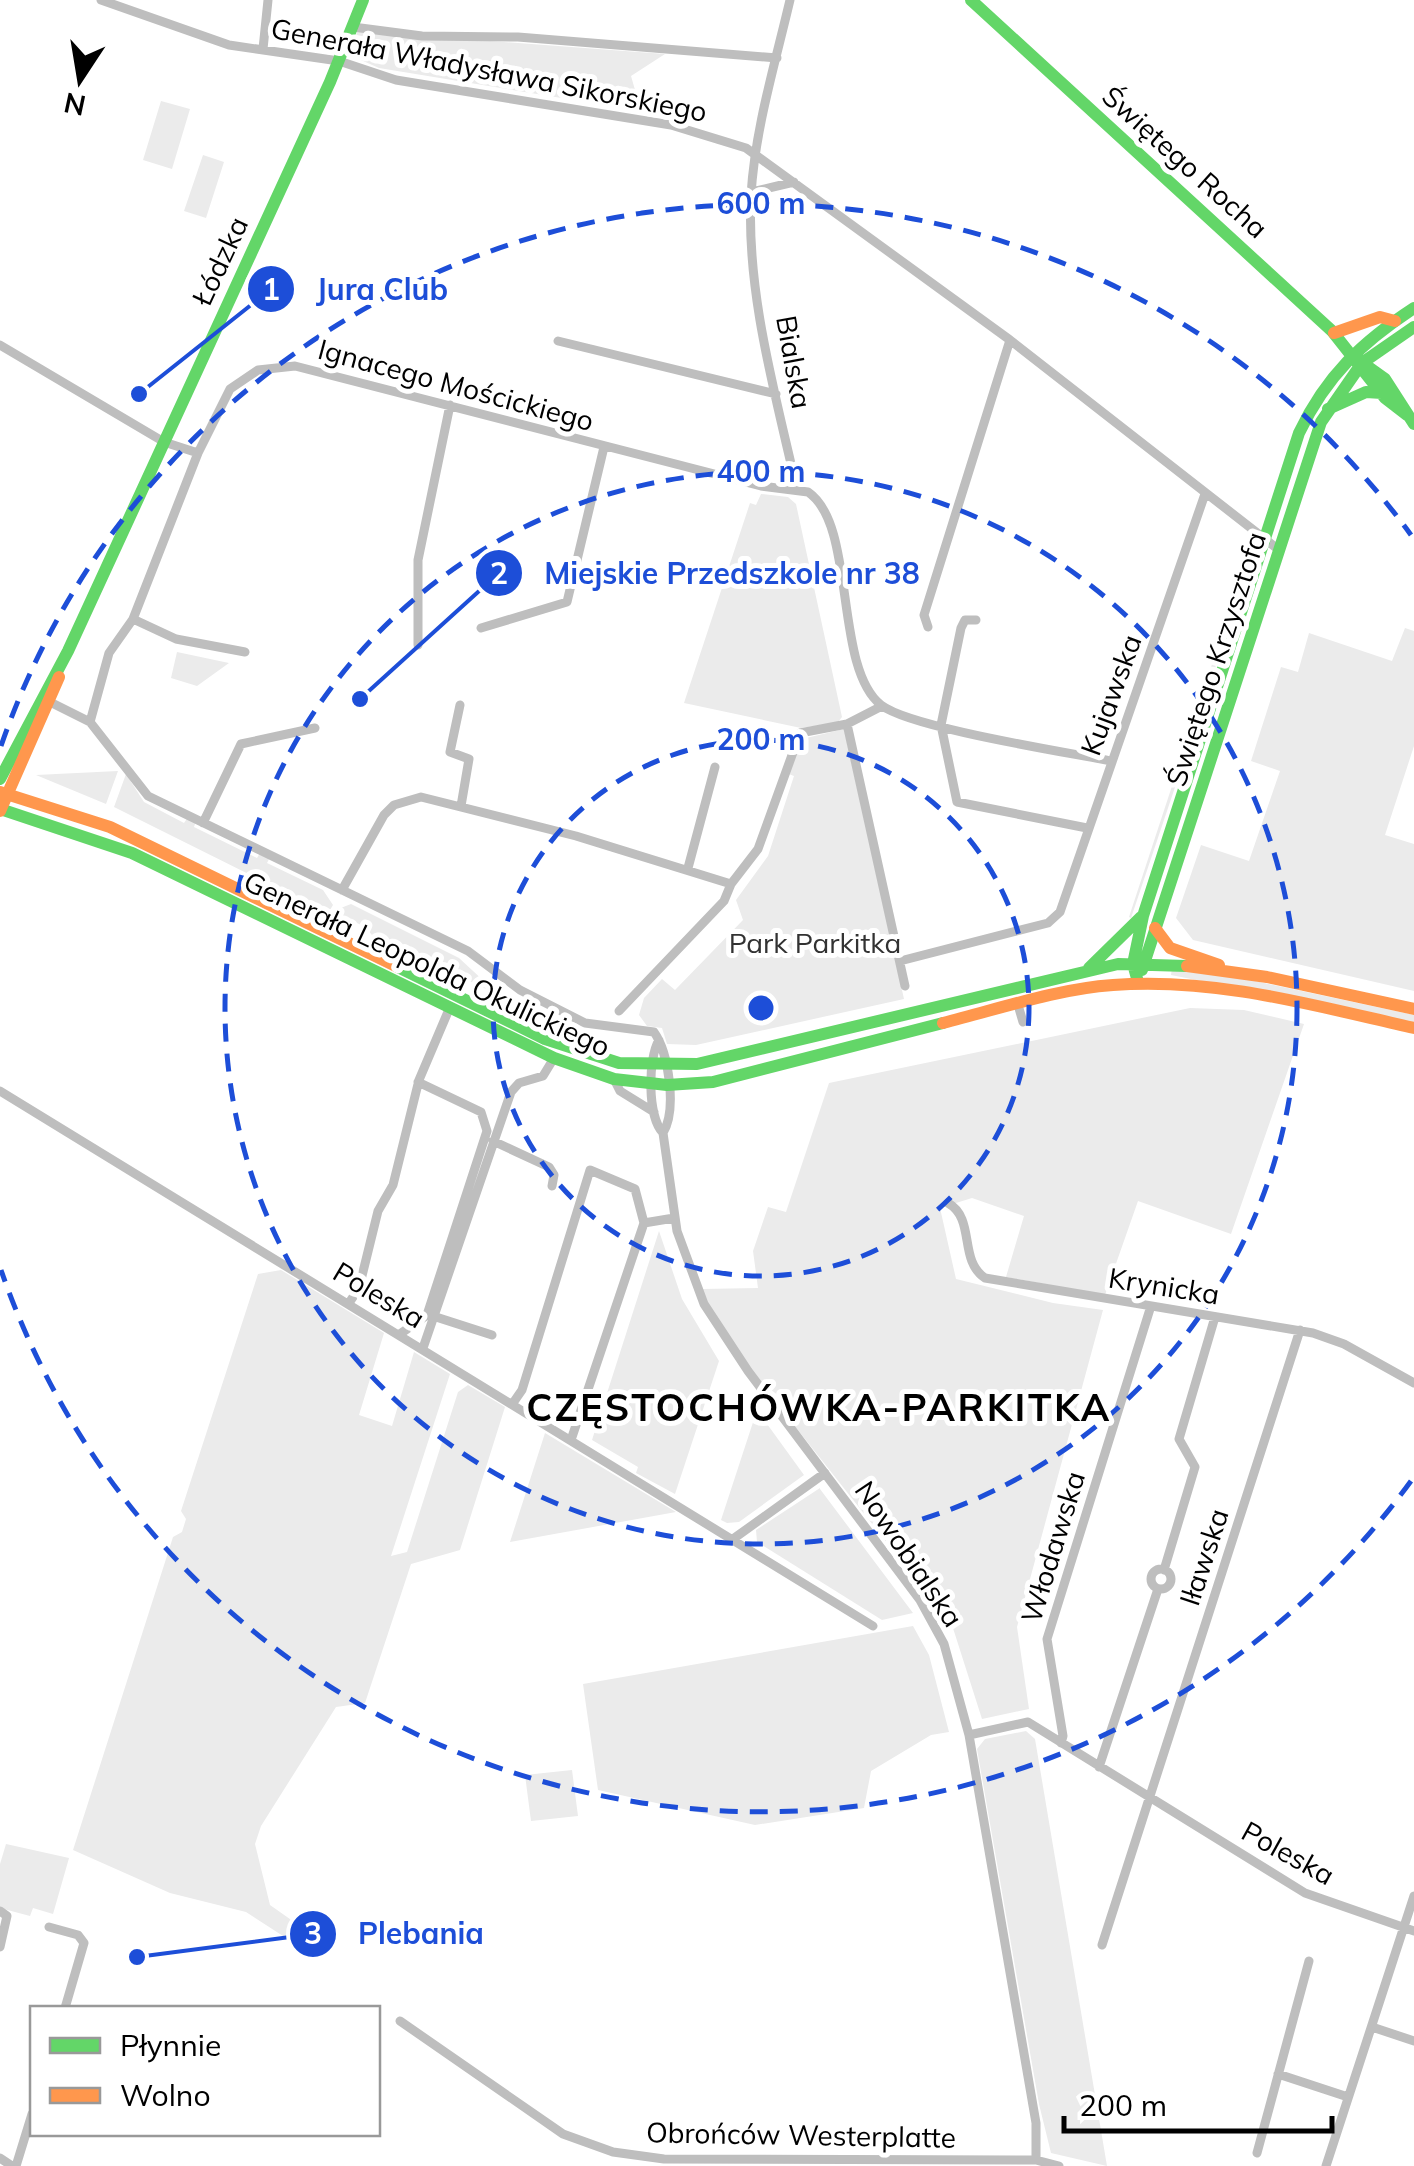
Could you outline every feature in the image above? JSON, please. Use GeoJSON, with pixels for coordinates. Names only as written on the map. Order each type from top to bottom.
{"type":"FeatureCollection","features":[{"type":"Feature","properties":{"kind":"main road","name":"Łódzka"},"geometry":{"type":"LineString","coordinates":[[0,810],[68,650],[364,0]]}},
{"type":"Feature","properties":{"kind":"main road","name":"Świętego Rocha"},"geometry":{"type":"LineString","coordinates":[[971,0],[1352,350],[1382,392],[1410,419]]}},
{"type":"Feature","properties":{"kind":"main road","name":"Świętego Krzysztofa"},"geometry":{"type":"LineString","coordinates":[[1143,916],[1264,539],[1312,403],[1352,350],[1414,308]]}},
{"type":"Feature","properties":{"kind":"main road"},"geometry":{"type":"LineString","coordinates":[[1334,334],[1380,317],[1395,320]]}},
{"type":"Feature","properties":{"kind":"main road","name":"Świętego Krzysztofa"},"geometry":{"type":"LineString","coordinates":[[1138,963],[1155,928],[1328,408],[1362,363],[1414,327]]}},
{"type":"Feature","properties":{"kind":"main road","name":"Świętego Rocha"},"geometry":{"type":"LineString","coordinates":[[1362,363],[1385,379],[1410,419]]}},
{"type":"Feature","properties":{"kind":"main road"},"geometry":{"type":"LineString","coordinates":[[1328,408],[1366,392],[1382,392]]}},
{"type":"Feature","properties":{"kind":"main road","name":"Łódzka"},"geometry":{"type":"LineString","coordinates":[[0,779],[46,700]]}},
{"type":"Feature","properties":{"kind":"main road","name":"Generała Leopolda Okulickiego"},"geometry":{"type":"LineString","coordinates":[[4,793],[110,827],[569,1050],[659,1066],[749,1054],[1090,968],[1138,963],[1232,970],[1414,1010]]}},
{"type":"Feature","properties":{"kind":"main road","name":"Generała Leopolda Okulickiego"},"geometry":{"type":"LineString","coordinates":[[0,810],[132,852],[554,1058],[614,1079],[660,1084],[713,1082],[1087,987],[1138,982],[1225,988],[1414,1028]]}},
{"type":"Feature","properties":{"kind":"main road"},"geometry":{"type":"LineString","coordinates":[[1138,982],[1143,916]]}},
{"type":"Feature","properties":{"kind":"main road"},"geometry":{"type":"LineString","coordinates":[[1090,968],[1143,916]]}},
{"type":"Feature","properties":{"kind":"main road"},"geometry":{"type":"LineString","coordinates":[[1155,928],[1170,948],[1232,970]]}},
{"type":"Feature","properties":{"kind":"street","name":"Generała Władysława Sikorskiego"},"geometry":{"type":"LineString","coordinates":[[101,0],[211,40],[339,61],[396,80],[671,125],[756,153],[1010,340],[1278,550]]}},
{"type":"Feature","properties":{"kind":"street"},"geometry":{"type":"LineString","coordinates":[[262,49],[268,0]]}},
{"type":"Feature","properties":{"kind":"street","name":"Bialska"},"geometry":{"type":"LineString","coordinates":[[790,0],[756,153],[752,192],[756,264],[776,394],[797,490]]}},
{"type":"Feature","properties":{"kind":"street"},"geometry":{"type":"LineString","coordinates":[[353,26],[422,36],[518,37],[776,58]]}},
{"type":"Feature","properties":{"kind":"street"},"geometry":{"type":"LineString","coordinates":[[752,192],[794,182]]}},
{"type":"Feature","properties":{"kind":"street"},"geometry":{"type":"LineString","coordinates":[[928,627],[924,615],[1010,340]]}},
{"type":"Feature","properties":{"kind":"street"},"geometry":{"type":"LineString","coordinates":[[558,341],[776,394]]}},
{"type":"Feature","properties":{"kind":"street"},"geometry":{"type":"LineString","coordinates":[[0,345],[164,442],[198,453]]}},
{"type":"Feature","properties":{"kind":"street","name":"Ignacego Mościckiego"},"geometry":{"type":"LineString","coordinates":[[90,722],[109,654],[133,619],[198,453],[230,388],[258,370],[296,366],[761,486],[797,490]]}},
{"type":"Feature","properties":{"kind":"street"},"geometry":{"type":"LineString","coordinates":[[418,645],[418,560],[450,405]]}},
{"type":"Feature","properties":{"kind":"street","name":"Ignacego Mościckiego"},"geometry":{"type":"LineString","coordinates":[[481,628],[567,602],[604,447]]}},
{"type":"Feature","properties":{"kind":"street"},"geometry":{"type":"LineString","coordinates":[[797,490],[816,497],[825,510],[863,680],[882,706],[905,717],[1111,761]]}},
{"type":"Feature","properties":{"kind":"street","name":"Kujawska"},"geometry":{"type":"LineString","coordinates":[[900,961],[1048,923],[1060,912],[1206,494]]}},
{"type":"Feature","properties":{"kind":"street"},"geometry":{"type":"LineString","coordinates":[[133,619],[176,638],[245,652]]}},
{"type":"Feature","properties":{"kind":"street"},"geometry":{"type":"LineString","coordinates":[[976,620],[965,620],[961,628],[941,725],[957,802],[1087,828]]}},
{"type":"Feature","properties":{"kind":"street"},"geometry":{"type":"LineString","coordinates":[[46,700],[90,722],[148,796],[342,890],[384,815],[394,805],[422,797],[688,868],[731,884]]}},
{"type":"Feature","properties":{"kind":"street"},"geometry":{"type":"LineString","coordinates":[[460,706],[450,752],[470,760],[461,806]]}},
{"type":"Feature","properties":{"kind":"street"},"geometry":{"type":"LineString","coordinates":[[619,1010],[724,900],[731,884],[758,849],[800,733],[847,724],[882,706]]}},
{"type":"Feature","properties":{"kind":"street"},"geometry":{"type":"LineString","coordinates":[[847,724],[906,986]]}},
{"type":"Feature","properties":{"kind":"street"},"geometry":{"type":"LineString","coordinates":[[203,823],[240,744],[315,728]]}},
{"type":"Feature","properties":{"kind":"street"},"geometry":{"type":"LineString","coordinates":[[688,868],[715,766]]}},
{"type":"Feature","properties":{"kind":"street","name":"Nowobialska"},"geometry":{"type":"LineString","coordinates":[[342,890],[468,950],[520,990],[585,1023],[654,1032],[659,1040],[660,1084],[669,1122],[663,1133]]}},
{"type":"Feature","properties":{"kind":"street"},"geometry":{"type":"LineString","coordinates":[[1018,1005],[1023,1022]]}},
{"type":"Feature","properties":{"kind":"street"},"geometry":{"type":"LineString","coordinates":[[349,1304],[359,1288],[378,1211],[393,1185],[418,1082],[450,1007]]}},
{"type":"Feature","properties":{"kind":"street"},"geometry":{"type":"LineString","coordinates":[[424,1348],[513,1088],[542,1076],[554,1058]]}},
{"type":"Feature","properties":{"kind":"street"},"geometry":{"type":"LineString","coordinates":[[614,1079],[620,1092],[654,1112]]}},
{"type":"Feature","properties":{"kind":"street"},"geometry":{"type":"LineString","coordinates":[[400,1334],[426,1314],[488,1131],[481,1112],[418,1082]]}},
{"type":"Feature","properties":{"kind":"street","name":"Nowobialska"},"geometry":{"type":"LineString","coordinates":[[660,1084],[654,1112],[663,1133],[674,1218],[704,1304],[929,1616],[956,1678],[1036,2123],[1036,2160]]}},
{"type":"Feature","properties":{"kind":"street","name":"Poleska"},"geometry":{"type":"LineString","coordinates":[[0,1091],[874,1626]]}},
{"type":"Feature","properties":{"kind":"street"},"geometry":{"type":"LineString","coordinates":[[493,1141],[548,1167],[554,1175],[552,1186]]}},
{"type":"Feature","properties":{"kind":"street"},"geometry":{"type":"LineString","coordinates":[[513,1404],[522,1390],[590,1170],[635,1189],[644,1223],[571,1440]]}},
{"type":"Feature","properties":{"kind":"street","name":"Krynicka"},"geometry":{"type":"LineString","coordinates":[[948,1203],[962,1217],[972,1266],[980,1276],[1150,1308],[1300,1330],[1344,1344],[1414,1383]]}},
{"type":"Feature","properties":{"kind":"street"},"geometry":{"type":"LineString","coordinates":[[644,1223],[674,1218]]}},
{"type":"Feature","properties":{"kind":"street","name":"Włodawska"},"geometry":{"type":"LineString","coordinates":[[1060,1744],[1064,1736],[1047,1640],[1150,1308]]}},
{"type":"Feature","properties":{"kind":"street"},"geometry":{"type":"LineString","coordinates":[[436,1317],[492,1335]]}},
{"type":"Feature","properties":{"kind":"street"},"geometry":{"type":"LineString","coordinates":[[1099,1767],[1158,1589],[1170,1582],[1164,1570],[1195,1467],[1179,1439],[1215,1317]]}},
{"type":"Feature","properties":{"kind":"street","name":"Iławska"},"geometry":{"type":"LineString","coordinates":[[1148,1798],[1300,1330]]}},
{"type":"Feature","properties":{"kind":"street"},"geometry":{"type":"LineString","coordinates":[[733,1539],[825,1473]]}},
{"type":"Feature","properties":{"kind":"street","name":"Poleska"},"geometry":{"type":"LineString","coordinates":[[969,1735],[1028,1722],[1306,1893],[1409,1930]]}},
{"type":"Feature","properties":{"kind":"street"},"geometry":{"type":"LineString","coordinates":[[1102,1944],[1148,1798]]}},
{"type":"Feature","properties":{"kind":"street"},"geometry":{"type":"LineString","coordinates":[[1326,2166],[1409,1930],[1414,1896]]}},
{"type":"Feature","properties":{"kind":"street"},"geometry":{"type":"LineString","coordinates":[[0,1911],[7,1916],[0,1947]]}},
{"type":"Feature","properties":{"kind":"street"},"geometry":{"type":"LineString","coordinates":[[49,1927],[78,1935],[84,1942],[67,2006]]}},
{"type":"Feature","properties":{"kind":"street"},"geometry":{"type":"LineString","coordinates":[[1258,2153],[1309,1961]]}},
{"type":"Feature","properties":{"kind":"street","name":"Obrońców Westerplatte"},"geometry":{"type":"LineString","coordinates":[[400,2021],[563,2134],[613,2152],[664,2158],[1036,2160],[1059,2166]]}},
{"type":"Feature","properties":{"kind":"street"},"geometry":{"type":"LineString","coordinates":[[1372,2028],[1414,2041]]}},
{"type":"Feature","properties":{"kind":"street"},"geometry":{"type":"LineString","coordinates":[[1278,2074],[1348,2097]]}},
{"type":"Feature","properties":{"kind":"street"},"geometry":{"type":"LineString","coordinates":[[0,2158],[14,2166],[30,2120]]}},
{"type":"Feature","properties":{"kind":"green space"},"geometry":{"type":"Polygon","coordinates":[[[357,31],[665,54],[631,76],[641,111],[379,68],[352,56],[357,31]]]}},
{"type":"Feature","properties":{"kind":"green space"},"geometry":{"type":"Polygon","coordinates":[[[161,101],[190,109],[172,169],[143,160],[161,101]]]}},
{"type":"Feature","properties":{"kind":"green space"},"geometry":{"type":"Polygon","coordinates":[[[203,155],[224,162],[206,218],[184,211],[203,155]]]}},
{"type":"Feature","properties":{"kind":"green space"},"geometry":{"type":"Polygon","coordinates":[[[761,494],[788,497],[796,504],[842,717],[838,722],[801,728],[684,703],[750,503],[756,505],[761,494]]]}},
{"type":"Feature","properties":{"kind":"green space"},"geometry":{"type":"Polygon","coordinates":[[[1238,585],[1241,591],[1131,918],[1129,917],[1238,585]]]}},
{"type":"Feature","properties":{"kind":"green space"},"geometry":{"type":"Polygon","coordinates":[[[1405,628],[1414,631],[1414,746],[1385,835],[1414,844],[1414,991],[1193,940],[1176,918],[1201,845],[1249,861],[1280,771],[1251,761],[1281,667],[1298,672],[1309,633],[1392,661],[1405,628]]]}},
{"type":"Feature","properties":{"kind":"green space"},"geometry":{"type":"Polygon","coordinates":[[[177,652],[229,663],[197,686],[171,678],[177,652]]]}},
{"type":"Feature","properties":{"kind":"green space","name":"Park Parkitka"},"geometry":{"type":"Polygon","coordinates":[[[844,729],[904,999],[696,1045],[667,1044],[662,1028],[647,1026],[639,1015],[644,998],[662,979],[675,990],[743,920],[736,900],[768,856],[794,776],[786,773],[802,739],[844,729]]]}},
{"type":"Feature","properties":{"kind":"green space"},"geometry":{"type":"Polygon","coordinates":[[[118,771],[106,804],[36,775],[118,771]]]}},
{"type":"Feature","properties":{"kind":"green space"},"geometry":{"type":"Polygon","coordinates":[[[126,774],[144,802],[184,823],[188,817],[196,821],[194,827],[257,858],[260,853],[270,857],[267,863],[323,890],[333,905],[330,910],[305,902],[114,807],[126,774]]]}},
{"type":"Feature","properties":{"kind":"green space"},"geometry":{"type":"Polygon","coordinates":[[[351,904],[459,958],[499,995],[372,935],[365,927],[333,911],[351,904]]]}},
{"type":"Feature","properties":{"kind":"green space"},"geometry":{"type":"Polygon","coordinates":[[[1172,968],[1241,978],[1414,1015],[1414,1023],[1171,975],[1172,968]]]}},
{"type":"Feature","properties":{"kind":"green space"},"geometry":{"type":"Polygon","coordinates":[[[1190,1008],[1244,1010],[1304,1024],[1231,1234],[1138,1201],[1105,1295],[1006,1277],[1024,1216],[972,1198],[940,1208],[956,1279],[1053,1303],[1103,1310],[1017,1627],[1029,1709],[982,1719],[952,1625],[711,1320],[702,1289],[758,1288],[753,1251],[768,1207],[786,1212],[829,1083],[1190,1008]]]}},
{"type":"Feature","properties":{"kind":"green space"},"geometry":{"type":"Polygon","coordinates":[[[659,1231],[682,1299],[719,1361],[675,1494],[636,1473],[638,1467],[592,1440],[659,1231]]]}},
{"type":"Feature","properties":{"kind":"green space"},"geometry":{"type":"Polygon","coordinates":[[[281,1270],[384,1333],[359,1415],[392,1426],[414,1352],[450,1374],[391,1556],[407,1552],[458,1392],[468,1385],[505,1407],[460,1550],[411,1564],[365,1703],[336,1707],[261,1826],[255,1844],[270,1905],[324,1943],[314,1956],[246,1912],[170,1893],[73,1850],[173,1537],[182,1532],[186,1519],[181,1511],[258,1274],[281,1270]]]}},
{"type":"Feature","properties":{"kind":"green space"},"geometry":{"type":"Polygon","coordinates":[[[757,1410],[804,1475],[739,1522],[727,1523],[721,1520],[757,1410]]]}},
{"type":"Feature","properties":{"kind":"green space"},"geometry":{"type":"Polygon","coordinates":[[[545,1433],[676,1512],[510,1542],[545,1433]]]}},
{"type":"Feature","properties":{"kind":"green space"},"geometry":{"type":"Polygon","coordinates":[[[820,1488],[913,1613],[882,1620],[757,1542],[756,1530],[820,1488]]]}},
{"type":"Feature","properties":{"kind":"green space"},"geometry":{"type":"Polygon","coordinates":[[[913,1626],[929,1655],[949,1732],[931,1735],[871,1771],[864,1808],[755,1825],[598,1790],[583,1684],[913,1626]]]}},
{"type":"Feature","properties":{"kind":"green space"},"geometry":{"type":"Polygon","coordinates":[[[1026,1731],[1035,1739],[1107,2166],[1051,2153],[1039,2104],[977,1749],[985,1739],[1026,1731]]]}},
{"type":"Feature","properties":{"kind":"green space"},"geometry":{"type":"Polygon","coordinates":[[[572,1770],[578,1816],[531,1821],[525,1775],[572,1770]]]}},
{"type":"Feature","properties":{"kind":"green space"},"geometry":{"type":"Polygon","coordinates":[[[6,1844],[69,1858],[53,1914],[33,1908],[30,1916],[0,1908],[0,1864],[6,1844]]]}},
{"type":"Feature","properties":{"kind":"traffic: fast"},"geometry":{"type":"LineString","coordinates":[[0,779],[68,651],[330,82],[363,0]]}},
{"type":"Feature","properties":{"kind":"traffic: fast"},"geometry":{"type":"LineString","coordinates":[[971,0],[1332,331],[1385,398],[1407,415]]}},
{"type":"Feature","properties":{"kind":"traffic: fast"},"geometry":{"type":"LineString","coordinates":[[1138,982],[1133,964],[1143,916],[1299,433],[1321,394],[1347,362],[1414,308]]}},
{"type":"Feature","properties":{"kind":"traffic: fast"},"geometry":{"type":"LineString","coordinates":[[1142,970],[1321,422],[1362,363],[1414,327]]}},
{"type":"Feature","properties":{"kind":"traffic: fast"},"geometry":{"type":"LineString","coordinates":[[1364,364],[1385,379],[1414,424]]}},
{"type":"Feature","properties":{"kind":"traffic: fast"},"geometry":{"type":"LineString","coordinates":[[1328,409],[1366,392],[1382,393]]}},
{"type":"Feature","properties":{"kind":"traffic: fast"},"geometry":{"type":"LineString","coordinates":[[0,809],[132,853],[554,1058],[614,1079],[667,1085],[713,1082],[943,1023]]}},
{"type":"Feature","properties":{"kind":"traffic: fast"},"geometry":{"type":"LineString","coordinates":[[1089,968],[1141,917]]}},
{"type":"Feature","properties":{"kind":"traffic: fast"},"geometry":{"type":"LineString","coordinates":[[398,967],[545,1039],[619,1063],[697,1064],[1118,964],[1187,966]]}},
{"type":"Feature","properties":{"kind":"traffic: slow"},"geometry":{"type":"LineString","coordinates":[[1334,333],[1380,317],[1395,321]]}},
{"type":"Feature","properties":{"kind":"traffic: slow"},"geometry":{"type":"LineString","coordinates":[[0,811],[59,677]]}},
{"type":"Feature","properties":{"kind":"traffic: slow"},"geometry":{"type":"LineString","coordinates":[[0,792],[110,827],[398,967]]}},
{"type":"Feature","properties":{"kind":"traffic: slow"},"geometry":{"type":"LineString","coordinates":[[1155,928],[1170,948],[1219,965]]}},
{"type":"Feature","properties":{"kind":"traffic: slow"},"geometry":{"type":"LineString","coordinates":[[1187,966],[1267,977],[1414,1009]]}},
{"type":"Feature","properties":{"kind":"traffic: slow"},"geometry":{"type":"LineString","coordinates":[[943,1023],[1070,991],[1151,984],[1265,995],[1414,1028]]}},
{"type":"Feature","properties":{"kind":"place","name":"Jura Club"},"geometry":{"type":"Point","coordinates":[139,394]}},
{"type":"Feature","properties":{"kind":"place","name":"Miejskie Przedszkole nr 38"},"geometry":{"type":"Point","coordinates":[360,699]}},
{"type":"Feature","properties":{"kind":"place","name":"Plebania"},"geometry":{"type":"Point","coordinates":[137,1957]}},
{"type":"Feature","properties":{"kind":"district","name":"CZĘSTOCHÓWKA-PARKITKA"},"geometry":{"type":"Point","coordinates":[819,1408]}}]}
